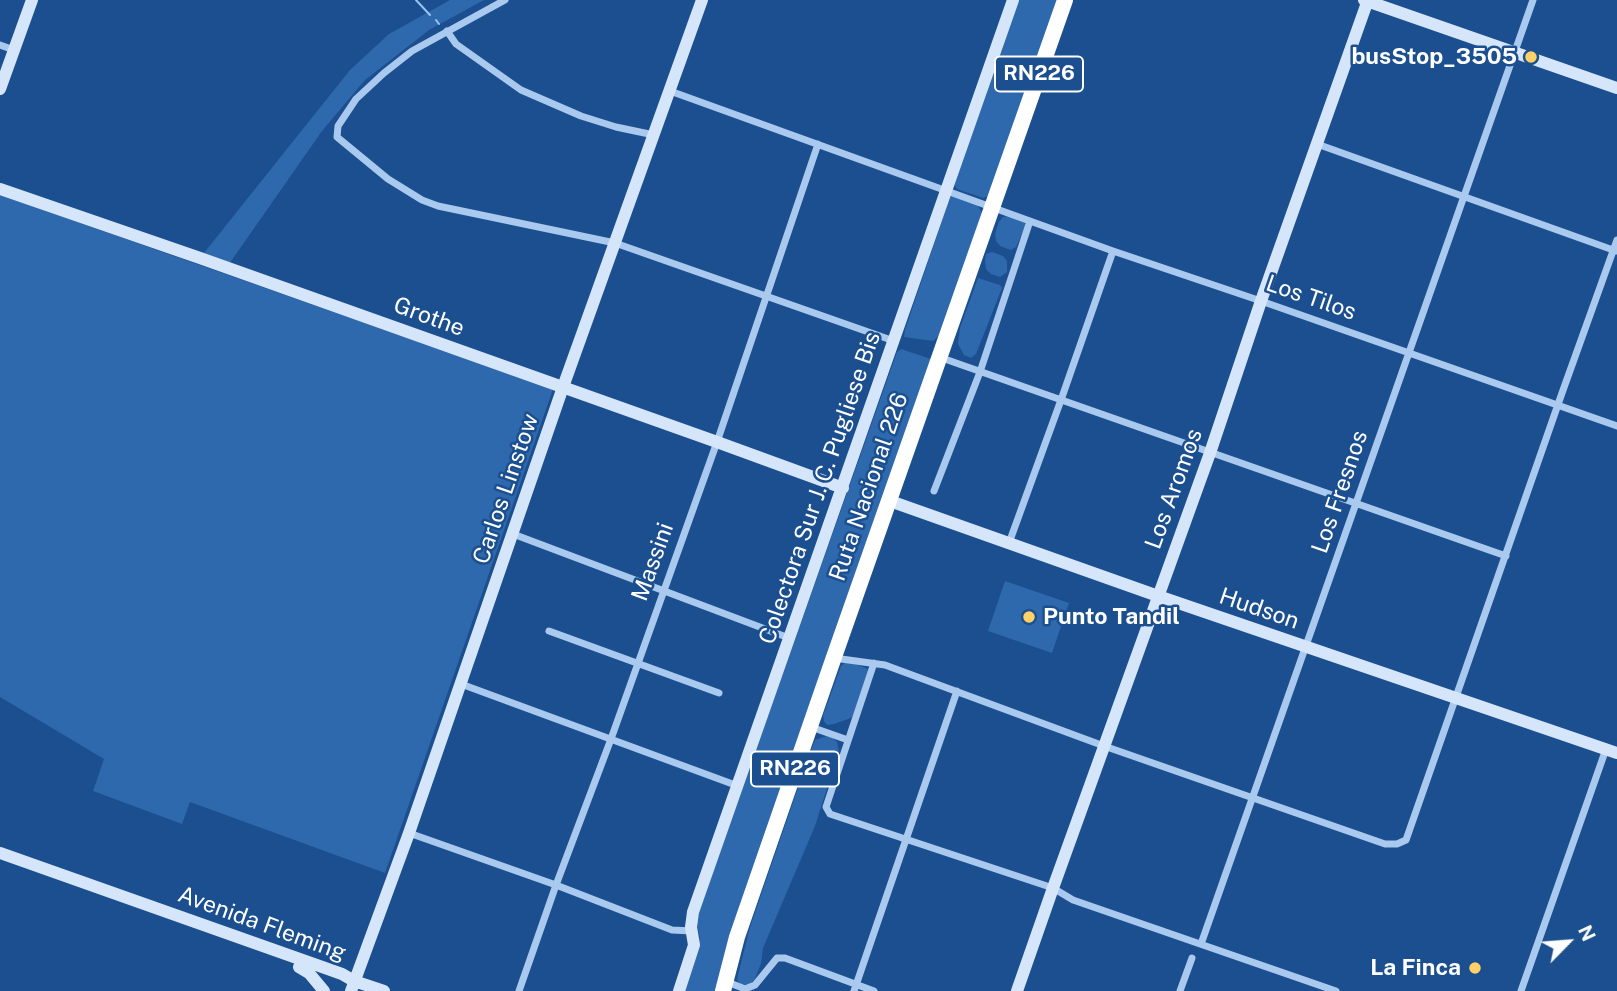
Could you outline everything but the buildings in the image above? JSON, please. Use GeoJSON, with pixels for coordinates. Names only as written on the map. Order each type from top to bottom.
{"type":"FeatureCollection","features":[{"type":"Feature","properties":{"kind":"highway","name":"Ruta Nacional 226"},"geometry":{"type":"LineString","coordinates":[[724,986],[737,937],[1065,0]]}},
{"type":"Feature","properties":{"kind":"street"},"geometry":{"type":"LineString","coordinates":[[0,89],[32,0]]}},
{"type":"Feature","properties":{"kind":"street"},"geometry":{"type":"LineString","coordinates":[[505,0],[412,51],[384,73],[356,99],[338,126],[337,137],[388,179],[430,204],[615,243],[894,341]]}},
{"type":"Feature","properties":{"kind":"street","name":"Carlos Linstow"},"geometry":{"type":"LineString","coordinates":[[352,986],[409,833],[563,387],[702,0]]}},
{"type":"Feature","properties":{"kind":"street","name":"Colectora Sur J. C. Pugliese Bis"},"geometry":{"type":"LineString","coordinates":[[679,991],[694,944],[691,922],[694,912],[1013,0]]}},
{"type":"Feature","properties":{"kind":"street"},"geometry":{"type":"LineString","coordinates":[[1367,0],[1617,88]]}},
{"type":"Feature","properties":{"kind":"street","name":"Los Aromos"},"geometry":{"type":"LineString","coordinates":[[1017,991],[1210,453],[1367,0]]}},
{"type":"Feature","properties":{"kind":"street","name":"Los Fresnos"},"geometry":{"type":"LineString","coordinates":[[1200,944],[1533,0]]}},
{"type":"Feature","properties":{"kind":"street"},"geometry":{"type":"LineString","coordinates":[[447,32],[456,44],[521,90],[581,116],[655,135]]}},
{"type":"Feature","properties":{"kind":"street"},"geometry":{"type":"LineString","coordinates":[[0,45],[14,50]]}},
{"type":"Feature","properties":{"kind":"street","name":"Los Tilos"},"geometry":{"type":"LineString","coordinates":[[670,91],[1112,251],[1617,426]]}},
{"type":"Feature","properties":{"kind":"street","name":"Massini"},"geometry":{"type":"LineString","coordinates":[[519,991],[717,442],[818,144]]}},
{"type":"Feature","properties":{"kind":"street"},"geometry":{"type":"LineString","coordinates":[[1317,144],[1615,251]]}},
{"type":"Feature","properties":{"kind":"street","name":"Grothe"},"geometry":{"type":"LineString","coordinates":[[0,189],[843,488]]}},
{"type":"Feature","properties":{"kind":"street"},"geometry":{"type":"LineString","coordinates":[[934,491],[980,372],[1030,221]]}},
{"type":"Feature","properties":{"kind":"street"},"geometry":{"type":"LineString","coordinates":[[834,657],[885,665],[1104,746],[1385,844],[1397,844],[1406,840],[1617,240]]}},
{"type":"Feature","properties":{"kind":"street"},"geometry":{"type":"LineString","coordinates":[[1009,543],[1112,251]]}},
{"type":"Feature","properties":{"kind":"street"},"geometry":{"type":"LineString","coordinates":[[938,357],[1506,556]]}},
{"type":"Feature","properties":{"kind":"street","name":"Hudson"},"geometry":{"type":"LineString","coordinates":[[890,500],[1158,596],[1611,751]]}},
{"type":"Feature","properties":{"kind":"street"},"geometry":{"type":"LineString","coordinates":[[513,534],[789,638]]}},
{"type":"Feature","properties":{"kind":"street"},"geometry":{"type":"LineString","coordinates":[[549,631],[719,693]]}},
{"type":"Feature","properties":{"kind":"street"},"geometry":{"type":"LineString","coordinates":[[874,663],[826,807],[830,814],[1053,888],[1073,900],[1336,991]]}},
{"type":"Feature","properties":{"kind":"street"},"geometry":{"type":"LineString","coordinates":[[461,684],[738,786]]}},
{"type":"Feature","properties":{"kind":"street"},"geometry":{"type":"LineString","coordinates":[[855,988],[957,691]]}},
{"type":"Feature","properties":{"kind":"street"},"geometry":{"type":"LineString","coordinates":[[810,727],[848,740]]}},
{"type":"Feature","properties":{"kind":"street"},"geometry":{"type":"LineString","coordinates":[[1521,991],[1611,751]]}},
{"type":"Feature","properties":{"kind":"street"},"geometry":{"type":"LineString","coordinates":[[409,833],[672,930],[692,930]]}},
{"type":"Feature","properties":{"kind":"street","name":"Avenida Fleming"},"geometry":{"type":"LineString","coordinates":[[0,853],[342,974],[352,986]]}},
{"type":"Feature","properties":{"kind":"street","name":"Avenida Fleming"},"geometry":{"type":"LineString","coordinates":[[0,862],[352,986]]}},
{"type":"Feature","properties":{"kind":"street"},"geometry":{"type":"LineString","coordinates":[[724,986],[754,988],[777,958],[785,958],[855,988],[874,991]]}},
{"type":"Feature","properties":{"kind":"street"},"geometry":{"type":"LineString","coordinates":[[1180,991],[1192,958]]}},
{"type":"Feature","properties":{"kind":"street"},"geometry":{"type":"LineString","coordinates":[[299,967],[309,973],[324,991]]}},
{"type":"Feature","properties":{"kind":"street"},"geometry":{"type":"LineString","coordinates":[[352,986],[384,991]]}},
{"type":"Feature","properties":{"kind":"shaded area"},"geometry":{"type":"Polygon","coordinates":[[[450,0],[484,0],[429,30],[365,80],[322,131],[227,267],[200,258],[350,70],[389,34],[450,0]]]}},
{"type":"Feature","properties":{"kind":"shaded area"},"geometry":{"type":"Polygon","coordinates":[[[1018,0],[1059,0],[989,196],[983,198],[957,189],[954,184],[1018,0]]]}},
{"type":"Feature","properties":{"kind":"shaded area"},"geometry":{"type":"Polygon","coordinates":[[[0,195],[553,389],[385,873],[190,802],[182,824],[93,791],[104,759],[0,697],[0,195]]]}},
{"type":"Feature","properties":{"kind":"shaded area"},"geometry":{"type":"Polygon","coordinates":[[[956,195],[976,203],[982,213],[941,334],[933,341],[904,337],[950,197],[956,195]]]}},
{"type":"Feature","properties":{"kind":"shaded area"},"geometry":{"type":"Polygon","coordinates":[[[1009,216],[1025,222],[1016,247],[1011,250],[1000,246],[995,234],[999,222],[1003,217],[1009,216]]]}},
{"type":"Feature","properties":{"kind":"shaded area"},"geometry":{"type":"Polygon","coordinates":[[[992,252],[1003,256],[1007,261],[1007,272],[1000,277],[986,269],[986,254],[992,252]]]}},
{"type":"Feature","properties":{"kind":"shaded area"},"geometry":{"type":"Polygon","coordinates":[[[978,278],[1002,288],[976,354],[971,358],[964,355],[958,344],[960,328],[978,278]]]}},
{"type":"Feature","properties":{"kind":"shaded area"},"geometry":{"type":"Polygon","coordinates":[[[901,349],[931,359],[715,991],[682,991],[700,938],[696,919],[897,352],[901,349]]]}},
{"type":"Feature","properties":{"kind":"shaded area","name":"Punto Tandil"},"geometry":{"type":"Polygon","coordinates":[[[1005,581],[1069,603],[1052,653],[988,631],[1005,581]]]}},
{"type":"Feature","properties":{"kind":"shaded area"},"geometry":{"type":"Polygon","coordinates":[[[849,662],[868,670],[854,715],[827,725],[823,716],[841,666],[849,662]]]}},
{"type":"Feature","properties":{"kind":"shaded area"},"geometry":{"type":"Polygon","coordinates":[[[827,736],[837,742],[839,751],[815,826],[763,948],[755,979],[744,986],[737,979],[750,927],[815,740],[827,736]]]}},
{"type":"Feature","properties":{"kind":"waterway"},"geometry":{"type":"LineString","coordinates":[[416,0],[430,15]]}},
{"type":"Feature","properties":{"kind":"waterway"},"geometry":{"type":"LineString","coordinates":[[436,20],[439,24]]}},
{"type":"Feature","properties":{"kind":"place","name":"busStop_3505"},"geometry":{"type":"Point","coordinates":[1531,57]}},
{"type":"Feature","properties":{"kind":"place","name":"Punto Tandil"},"geometry":{"type":"Point","coordinates":[1029,617]}},
{"type":"Feature","properties":{"kind":"place","name":"La Finca"},"geometry":{"type":"Point","coordinates":[1475,968]}}]}
